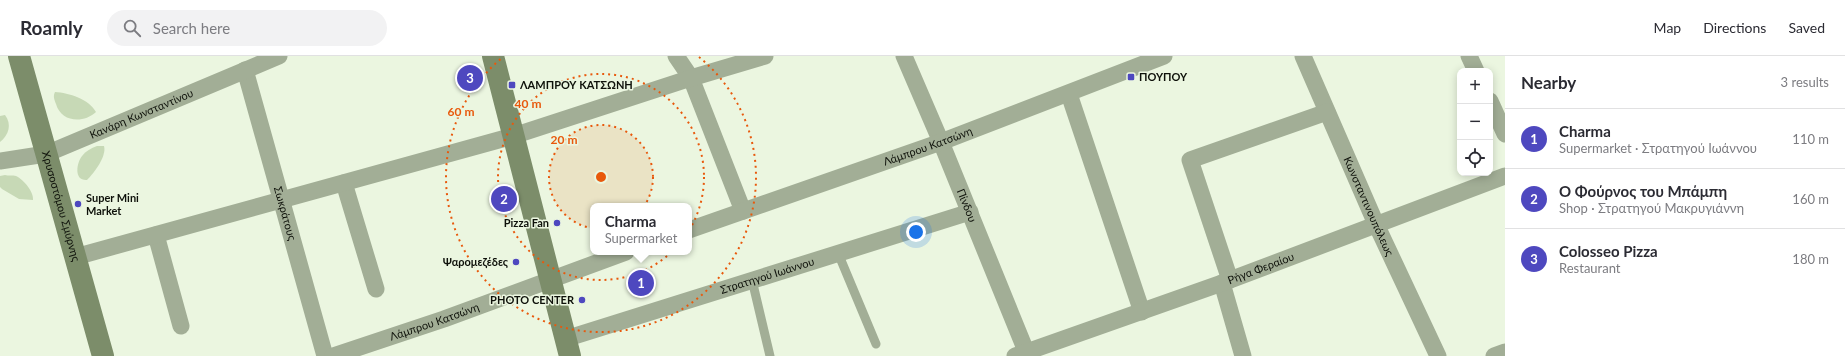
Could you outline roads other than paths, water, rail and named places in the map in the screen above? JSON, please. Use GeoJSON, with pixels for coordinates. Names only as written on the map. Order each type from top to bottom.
{"type":"FeatureCollection","features":[{"type":"Feature","properties":{"kind":"main road","name":"Χρυσοστόμου Σμύρνης"},"geometry":{"type":"LineString","coordinates":[[19,56],[103,356]]}},
{"type":"Feature","properties":{"kind":"main road"},"geometry":{"type":"LineString","coordinates":[[493,56],[567,347]]}},
{"type":"Feature","properties":{"kind":"street","name":"Κανάρη Κωνσταντίνου"},"geometry":{"type":"LineString","coordinates":[[0,161],[46,154],[279,56]]}},
{"type":"Feature","properties":{"kind":"street"},"geometry":{"type":"LineString","coordinates":[[676,56],[691,78],[743,211]]}},
{"type":"Feature","properties":{"kind":"street"},"geometry":{"type":"LineString","coordinates":[[75,257],[513,136],[691,78],[765,56]]}},
{"type":"Feature","properties":{"kind":"street","name":"Πίνδου"},"geometry":{"type":"LineString","coordinates":[[904,56],[970,212],[1023,355]]}},
{"type":"Feature","properties":{"kind":"street","name":"Λάμπρου Κατσώνη"},"geometry":{"type":"LineString","coordinates":[[692,229],[941,142],[1069,94],[1164,56]]}},
{"type":"Feature","properties":{"kind":"street","name":"Κωνσταντινουπόλεως"},"geometry":{"type":"LineString","coordinates":[[1303,56],[1376,224],[1438,356]]}},
{"type":"Feature","properties":{"kind":"street"},"geometry":{"type":"LineString","coordinates":[[1469,56],[1475,68]]}},
{"type":"Feature","properties":{"kind":"street","name":"Σωκράτους"},"geometry":{"type":"LineString","coordinates":[[245,70],[325,356]]}},
{"type":"Feature","properties":{"kind":"street"},"geometry":{"type":"LineString","coordinates":[[1069,94],[1142,312]]}},
{"type":"Feature","properties":{"kind":"street"},"geometry":{"type":"LineString","coordinates":[[1491,104],[1505,134]]}},
{"type":"Feature","properties":{"kind":"street"},"geometry":{"type":"LineString","coordinates":[[1243,356],[1226,282],[1190,160],[1327,112]]}},
{"type":"Feature","properties":{"kind":"street","name":"Ρήγα Φεραίου"},"geometry":{"type":"LineString","coordinates":[[1023,355],[1226,282],[1505,176]]}},
{"type":"Feature","properties":{"kind":"street"},"geometry":{"type":"LineString","coordinates":[[344,183],[376,289]]}},
{"type":"Feature","properties":{"kind":"street","name":"Στρατηγού Ιωάννου"},"geometry":{"type":"LineString","coordinates":[[567,347],[752,280],[970,212]]}},
{"type":"Feature","properties":{"kind":"street"},"geometry":{"type":"LineString","coordinates":[[156,235],[181,326]]}},
{"type":"Feature","properties":{"kind":"street","name":"Λάμπρου Κατσώνη"},"geometry":{"type":"LineString","coordinates":[[333,356],[444,319],[550,278],[617,255]]}},
{"type":"Feature","properties":{"kind":"street"},"geometry":{"type":"LineString","coordinates":[[1494,356],[1505,352]]}},
{"type":"Feature","properties":{"kind":"lane"},"geometry":{"type":"LineString","coordinates":[[838,253],[876,344]]}},
{"type":"Feature","properties":{"kind":"lane"},"geometry":{"type":"LineString","coordinates":[[752,280],[770,356]]}},
{"type":"Feature","properties":{"kind":"place","name":"ΠΟΥΠΟΥ"},"geometry":{"type":"Point","coordinates":[1131,77]}},
{"type":"Feature","properties":{"kind":"place","name":"Colosseo Pizza"},"geometry":{"type":"Point","coordinates":[470,78]}},
{"type":"Feature","properties":{"kind":"place","name":"ΛΑΜΠΡΟΥ ΚΑΤΣΏΝΗ"},"geometry":{"type":"Point","coordinates":[512,85]}},
{"type":"Feature","properties":{"kind":"place","name":"Ο Φούρνος του Μπάμπη"},"geometry":{"type":"Point","coordinates":[504,199]}},
{"type":"Feature","properties":{"kind":"place","name":"Super Mini Market"},"geometry":{"type":"Point","coordinates":[78,204]}},
{"type":"Feature","properties":{"kind":"place","name":"Pizza Fan"},"geometry":{"type":"Point","coordinates":[557,223]}},
{"type":"Feature","properties":{"kind":"place","name":"Ψαρομεζέδες"},"geometry":{"type":"Point","coordinates":[516,262]}},
{"type":"Feature","properties":{"kind":"place","name":"Charma"},"geometry":{"type":"Point","coordinates":[641,283]}},
{"type":"Feature","properties":{"kind":"place","name":"PHOTO CENTER"},"geometry":{"type":"Point","coordinates":[582,300]}}]}
